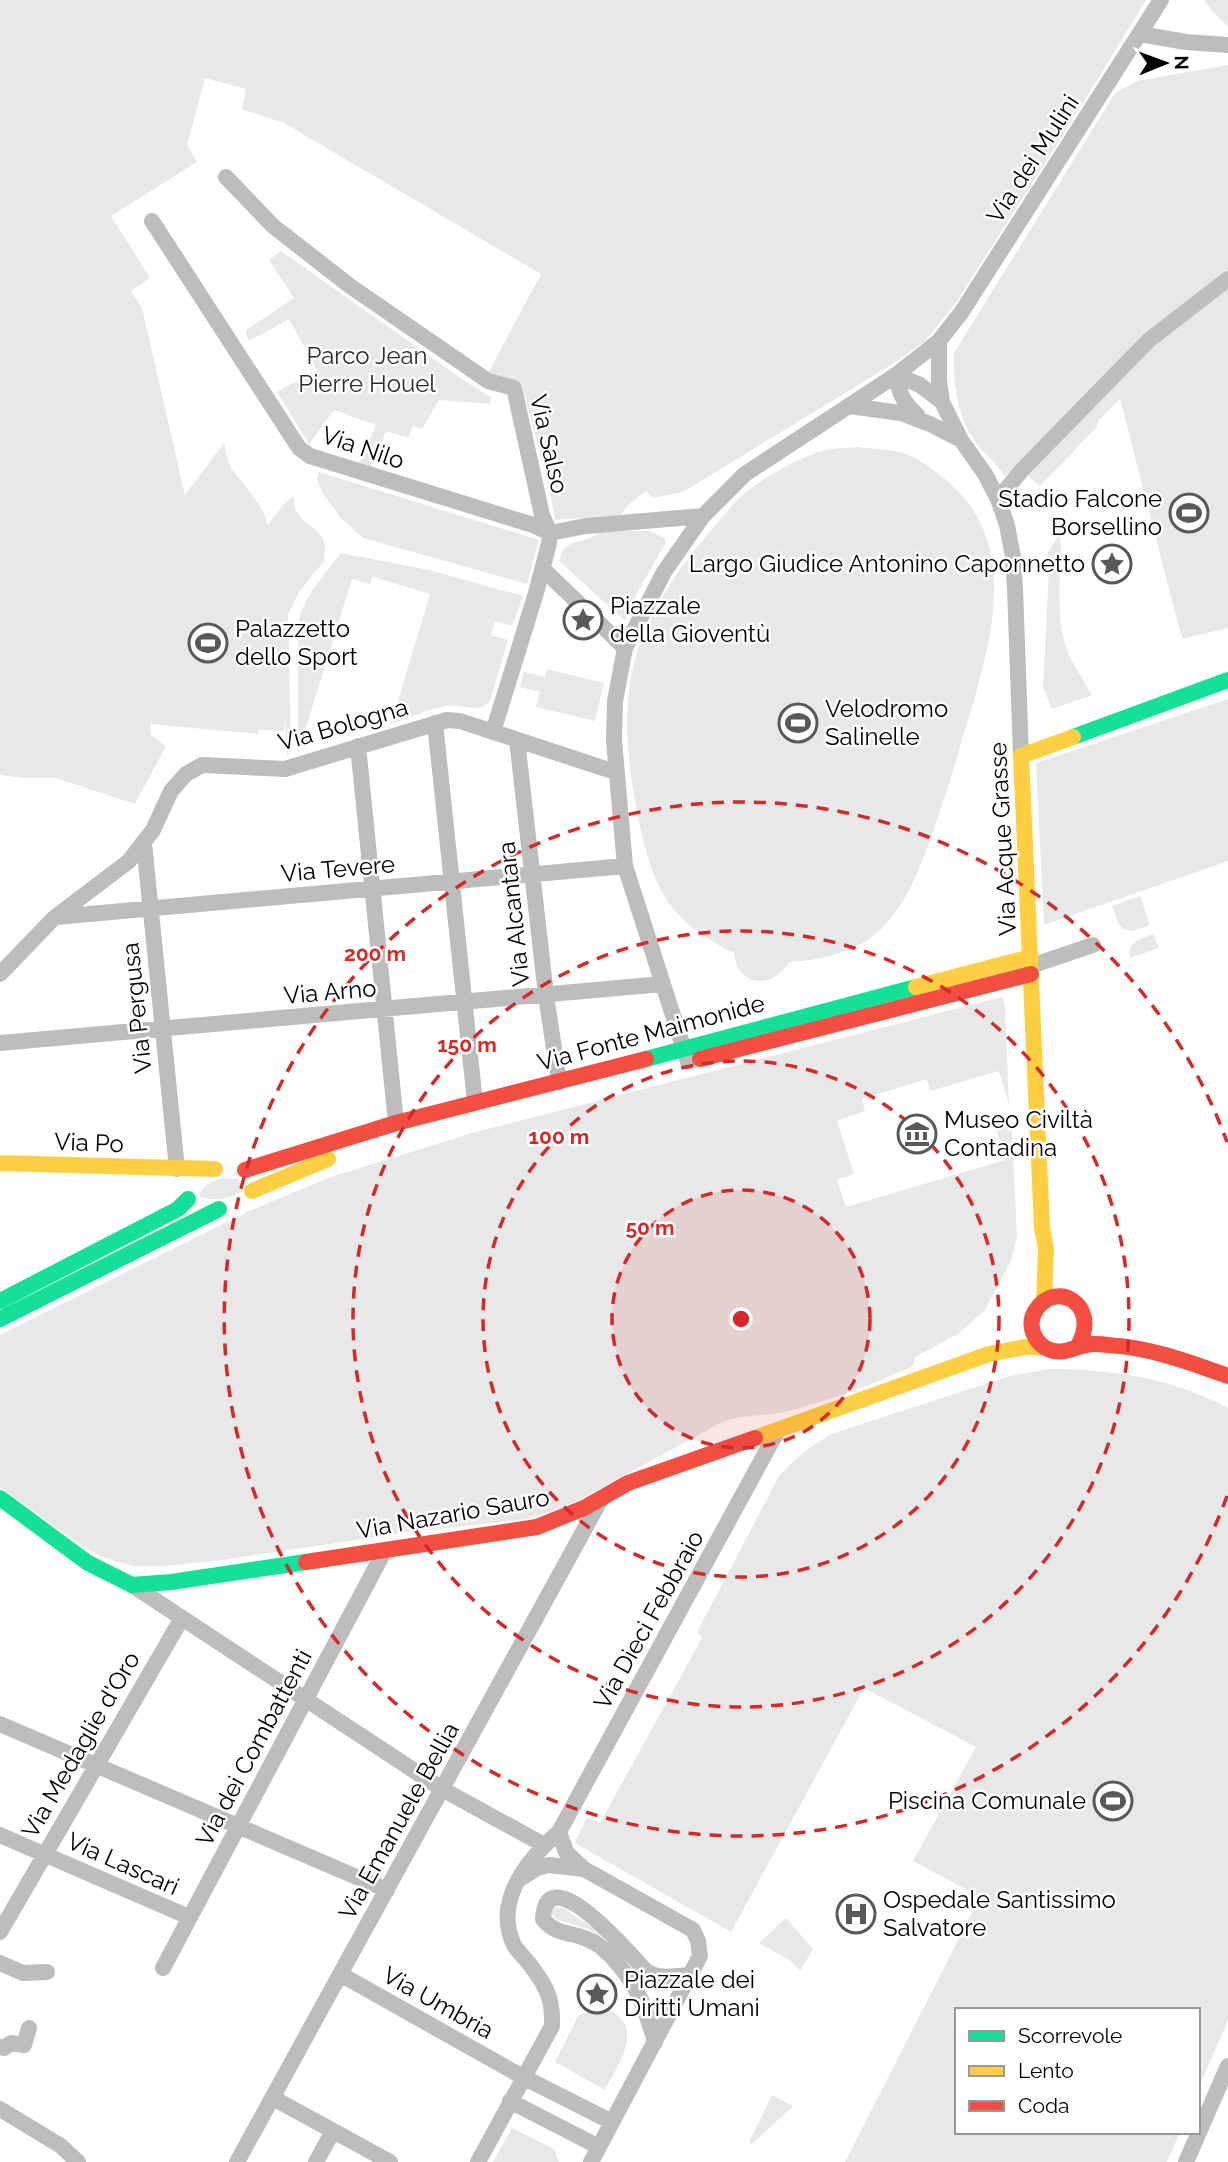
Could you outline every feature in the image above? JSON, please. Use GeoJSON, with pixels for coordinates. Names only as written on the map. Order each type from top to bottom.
{"type":"FeatureCollection","features":[{"type":"Feature","properties":{"kind":"street","name":"Via dei Mulini"},"geometry":{"type":"LineString","coordinates":[[686,1055],[625,866],[614,740],[615,701],[625,648],[664,572],[704,516],[745,474],[896,375],[939,341],[961,313],[1161,0]]}},
{"type":"Feature","properties":{"kind":"street"},"geometry":{"type":"LineString","coordinates":[[1140,34],[1186,42],[1228,45]]}},
{"type":"Feature","properties":{"kind":"street","name":"Via Salso"},"geometry":{"type":"LineString","coordinates":[[226,177],[273,226],[350,286],[488,380],[514,388],[542,514],[550,533]]}},
{"type":"Feature","properties":{"kind":"street","name":"Via Nilo"},"geometry":{"type":"LineString","coordinates":[[152,221],[299,449],[321,461],[533,525],[550,533]]}},
{"type":"Feature","properties":{"kind":"street"},"geometry":{"type":"LineString","coordinates":[[998,499],[1022,470],[1149,340],[1228,279]]}},
{"type":"Feature","properties":{"kind":"street"},"geometry":{"type":"LineString","coordinates":[[939,341],[942,402]]}},
{"type":"Feature","properties":{"kind":"street"},"geometry":{"type":"LineString","coordinates":[[896,375],[920,385],[942,402]]}},
{"type":"Feature","properties":{"kind":"street"},"geometry":{"type":"LineString","coordinates":[[896,375],[904,402],[930,424]]}},
{"type":"Feature","properties":{"kind":"street","name":"Via Acque Grasse"},"geometry":{"type":"LineString","coordinates":[[942,402],[961,440],[985,474],[998,499],[1013,556],[1042,1215],[1046,1248]]}},
{"type":"Feature","properties":{"kind":"street"},"geometry":{"type":"LineString","coordinates":[[849,406],[901,413],[961,440]]}},
{"type":"Feature","properties":{"kind":"street"},"geometry":{"type":"LineString","coordinates":[[493,732],[542,569],[550,533],[586,526],[704,516]]}},
{"type":"Feature","properties":{"kind":"street"},"geometry":{"type":"LineString","coordinates":[[542,569],[625,648]]}},
{"type":"Feature","properties":{"kind":"street"},"geometry":{"type":"LineString","coordinates":[[1021,755],[1228,680]]}},
{"type":"Feature","properties":{"kind":"street","name":"Via Bologna"},"geometry":{"type":"LineString","coordinates":[[0,974],[54,918],[129,861],[153,830],[171,791],[186,774],[202,765],[285,769],[447,720],[460,721],[615,772]]}},
{"type":"Feature","properties":{"kind":"street"},"geometry":{"type":"LineString","coordinates":[[435,723],[475,1102]]}},
{"type":"Feature","properties":{"kind":"street","name":"Via Alcantara"},"geometry":{"type":"LineString","coordinates":[[517,740],[546,995],[559,1082]]}},
{"type":"Feature","properties":{"kind":"street"},"geometry":{"type":"LineString","coordinates":[[358,746],[396,1123]]}},
{"type":"Feature","properties":{"kind":"street","name":"Via Pergusa"},"geometry":{"type":"LineString","coordinates":[[144,844],[177,1169]]}},
{"type":"Feature","properties":{"kind":"street","name":"Via Tevere"},"geometry":{"type":"LineString","coordinates":[[54,918],[625,866]]}},
{"type":"Feature","properties":{"kind":"street","name":"Via Fonte Maimonide"},"geometry":{"type":"LineString","coordinates":[[0,1319],[313,1164],[401,1135],[686,1055],[1031,966],[1093,945]]}},
{"type":"Feature","properties":{"kind":"street","name":"Via Arno"},"geometry":{"type":"LineString","coordinates":[[0,1043],[663,984]]}},
{"type":"Feature","properties":{"kind":"street","name":"Via Fonte Maimonide"},"geometry":{"type":"LineString","coordinates":[[215,1169],[245,1170],[396,1123],[475,1102],[686,1055]]}},
{"type":"Feature","properties":{"kind":"street","name":"Via Po"},"geometry":{"type":"LineString","coordinates":[[0,1163],[215,1169]]}},
{"type":"Feature","properties":{"kind":"street"},"geometry":{"type":"LineString","coordinates":[[177,1169],[187,1195],[200,1208],[237,1201],[255,1181],[245,1170]]}},
{"type":"Feature","properties":{"kind":"street"},"geometry":{"type":"LineString","coordinates":[[0,1301],[178,1209],[203,1174],[215,1169]]}},
{"type":"Feature","properties":{"kind":"street"},"geometry":{"type":"LineString","coordinates":[[1044,1301],[1046,1248]]}},
{"type":"Feature","properties":{"kind":"street"},"geometry":{"type":"LineString","coordinates":[[1046,1248],[1056,1274],[1091,1317]]}},
{"type":"Feature","properties":{"kind":"street"},"geometry":{"type":"LineString","coordinates":[[994,1351],[1032,1319],[1036,1309],[1044,1301],[1059,1297],[1145,1350]]}},
{"type":"Feature","properties":{"kind":"street"},"geometry":{"type":"LineString","coordinates":[[994,1351],[1030,1347],[1059,1352],[1070,1350],[1079,1344],[1091,1317]]}},
{"type":"Feature","properties":{"kind":"street"},"geometry":{"type":"LineString","coordinates":[[1032,1319],[1034,1335],[1044,1348]]}},
{"type":"Feature","properties":{"kind":"street"},"geometry":{"type":"LineString","coordinates":[[1079,1344],[1145,1350],[1228,1376]]}},
{"type":"Feature","properties":{"kind":"street","name":"Via Nazario Sauro"},"geometry":{"type":"LineString","coordinates":[[132,1585],[171,1582],[537,1527],[568,1517],[628,1483],[922,1380],[994,1351]]}},
{"type":"Feature","properties":{"kind":"street","name":"Via Dieci Febbraio"},"geometry":{"type":"LineString","coordinates":[[559,1832],[778,1430]]}},
{"type":"Feature","properties":{"kind":"street"},"geometry":{"type":"LineString","coordinates":[[0,1498],[88,1563],[132,1585],[442,1788],[544,1845]]}},
{"type":"Feature","properties":{"kind":"street","name":"Via Emanuele Bellia"},"geometry":{"type":"LineString","coordinates":[[237,2162],[600,1501]]}},
{"type":"Feature","properties":{"kind":"street","name":"Via dei Combattenti"},"geometry":{"type":"LineString","coordinates":[[163,1968],[385,1550]]}},
{"type":"Feature","properties":{"kind":"street","name":"Via Medaglie d'Oro"},"geometry":{"type":"LineString","coordinates":[[0,1932],[182,1618]]}},
{"type":"Feature","properties":{"kind":"street"},"geometry":{"type":"LineString","coordinates":[[0,1724],[387,1889]]}},
{"type":"Feature","properties":{"kind":"street"},"geometry":{"type":"LineString","coordinates":[[478,2162],[510,2101],[518,2074],[552,2025],[552,2005],[546,1988],[515,1947],[508,1928],[508,1911],[517,1881],[544,1845],[559,1832],[566,1852],[584,1870],[693,1930],[700,1956],[591,2162]]}},
{"type":"Feature","properties":{"kind":"street","name":"Via Lascari"},"geometry":{"type":"LineString","coordinates":[[0,1835],[189,1917]]}},
{"type":"Feature","properties":{"kind":"street"},"geometry":{"type":"LineString","coordinates":[[517,1881],[537,1868],[549,1865],[584,1870]]}},
{"type":"Feature","properties":{"kind":"street"},"geometry":{"type":"LineString","coordinates":[[655,2042],[643,2001],[631,1978],[606,1949],[590,1939],[557,1932],[549,1927],[544,1919],[547,1902],[553,1897],[560,1897],[590,1916],[611,1932],[646,1971],[653,1975],[659,1978],[690,1975]]}},
{"type":"Feature","properties":{"kind":"street"},"geometry":{"type":"LineString","coordinates":[[0,1963],[23,1973],[47,1972]]}},
{"type":"Feature","properties":{"kind":"street","name":"Via Umbria"},"geometry":{"type":"LineString","coordinates":[[340,1974],[518,2074],[612,2122]]}},
{"type":"Feature","properties":{"kind":"street"},"geometry":{"type":"LineString","coordinates":[[0,2047],[4,2048],[12,2043],[24,2045],[29,2028]]}},
{"type":"Feature","properties":{"kind":"street"},"geometry":{"type":"LineString","coordinates":[[1200,2130],[1228,2066]]}},
{"type":"Feature","properties":{"kind":"street"},"geometry":{"type":"LineString","coordinates":[[273,2098],[390,2162]]}},
{"type":"Feature","properties":{"kind":"street"},"geometry":{"type":"LineString","coordinates":[[510,2101],[599,2147]]}},
{"type":"Feature","properties":{"kind":"street"},"geometry":{"type":"LineString","coordinates":[[0,2109],[61,2146],[78,2162]]}},
{"type":"Feature","properties":{"kind":"street"},"geometry":{"type":"LineString","coordinates":[[319,2161],[333,2131]]}},
{"type":"Feature","properties":{"kind":"street"},"geometry":{"type":"LineString","coordinates":[[1186,2162],[1198,2134]]}},
{"type":"Feature","properties":{"kind":"green space"},"geometry":{"type":"Polygon","coordinates":[[[0,0],[1146,0],[955,304],[925,341],[894,363],[683,492],[653,498],[646,491],[627,506],[621,515],[555,520],[521,382],[488,373],[541,274],[284,123],[242,109],[246,89],[205,78],[187,145],[197,162],[111,216],[150,278],[131,291],[142,308],[185,495],[224,443],[230,466],[257,502],[268,525],[284,504],[294,496],[295,510],[323,538],[324,561],[299,592],[288,615],[291,746],[287,757],[285,719],[284,731],[259,730],[258,734],[150,724],[151,735],[166,746],[135,804],[56,778],[0,775],[0,0]]]}},
{"type":"Feature","properties":{"kind":"green space"},"geometry":{"type":"Polygon","coordinates":[[[1204,0],[1228,0],[1228,26],[1212,11],[1204,0]]]}},
{"type":"Feature","properties":{"kind":"green space"},"geometry":{"type":"Polygon","coordinates":[[[1228,65],[1228,272],[1018,468],[1004,476],[976,443],[964,422],[954,377],[954,353],[1115,93],[1137,81],[1228,65]]]}},
{"type":"Feature","properties":{"kind":"green space","name":"Parco Jean Pierre Houel"},"geometry":{"type":"Polygon","coordinates":[[[281,251],[491,397],[490,404],[439,400],[422,429],[413,426],[408,438],[386,431],[371,468],[359,464],[376,425],[334,410],[309,444],[277,392],[317,370],[289,319],[249,341],[245,331],[294,298],[269,260],[281,251]]]}},
{"type":"Feature","properties":{"kind":"green space","name":"Stadio Falcone Borsellino"},"geometry":{"type":"Polygon","coordinates":[[[1228,285],[1228,628],[1182,639],[1120,399],[1040,486],[1025,473],[1151,345],[1228,285]]]}},
{"type":"Feature","properties":{"kind":"green space","name":"Velodromo Salinelle"},"geometry":{"type":"Polygon","coordinates":[[[858,447],[900,452],[918,460],[945,479],[971,507],[987,538],[993,572],[993,608],[988,645],[935,826],[914,880],[892,917],[872,936],[851,949],[827,957],[789,962],[773,978],[766,981],[752,980],[739,969],[734,953],[710,940],[677,912],[656,879],[643,838],[630,770],[627,714],[632,675],[646,628],[669,586],[737,500],[763,480],[801,459],[825,450],[858,447]]]}},
{"type":"Feature","properties":{"kind":"green space"},"geometry":{"type":"Polygon","coordinates":[[[319,472],[539,540],[527,584],[363,538],[340,517],[322,492],[317,479],[319,472]]]}},
{"type":"Feature","properties":{"kind":"green space"},"geometry":{"type":"Polygon","coordinates":[[[601,531],[648,531],[665,538],[665,544],[638,591],[625,621],[559,561],[570,544],[588,539],[601,531]]]}},
{"type":"Feature","properties":{"kind":"green space"},"geometry":{"type":"Polygon","coordinates":[[[1061,532],[1060,606],[1063,635],[1071,659],[1092,695],[1052,709],[1043,687],[1048,552],[1061,532]]]}},
{"type":"Feature","properties":{"kind":"green space"},"geometry":{"type":"Polygon","coordinates":[[[341,553],[429,570],[523,596],[512,626],[495,621],[491,635],[508,640],[490,701],[480,707],[439,707],[391,724],[430,594],[373,577],[370,584],[352,579],[298,753],[300,615],[309,596],[341,553]]]}},
{"type":"Feature","properties":{"kind":"green space"},"geometry":{"type":"Polygon","coordinates":[[[547,669],[604,683],[595,721],[536,707],[540,692],[520,687],[524,672],[545,677],[547,669]]]}},
{"type":"Feature","properties":{"kind":"green space"},"geometry":{"type":"Polygon","coordinates":[[[1228,699],[1228,861],[1044,925],[1036,763],[1228,699]]]}},
{"type":"Feature","properties":{"kind":"green space"},"geometry":{"type":"Polygon","coordinates":[[[1140,896],[1150,925],[1133,931],[1123,929],[1112,906],[1140,896]]]}},
{"type":"Feature","properties":{"kind":"green space"},"geometry":{"type":"Polygon","coordinates":[[[1153,934],[1159,948],[1130,958],[1132,945],[1153,934]]]}},
{"type":"Feature","properties":{"kind":"green space"},"geometry":{"type":"Polygon","coordinates":[[[1002,997],[1005,1005],[1009,1105],[999,1071],[930,1091],[927,1079],[862,1099],[865,1111],[837,1121],[854,1174],[837,1180],[846,1207],[1005,1160],[994,1121],[1011,1115],[1017,1236],[1011,1261],[985,1310],[958,1334],[915,1357],[914,1365],[909,1368],[848,1393],[800,1408],[724,1421],[579,1500],[548,1513],[526,1519],[410,1532],[223,1560],[164,1566],[132,1566],[99,1556],[0,1487],[0,1335],[247,1212],[328,1178],[472,1133],[1002,997]]]}},
{"type":"Feature","properties":{"kind":"green space"},"geometry":{"type":"Polygon","coordinates":[[[223,1178],[237,1179],[242,1184],[242,1191],[222,1199],[200,1197],[211,1182],[223,1178]]]}},
{"type":"Feature","properties":{"kind":"green space"},"geometry":{"type":"Polygon","coordinates":[[[1050,1369],[1119,1373],[1164,1382],[1228,1408],[1228,2020],[1200,2085],[1200,2008],[955,2008],[955,2134],[1179,2134],[1167,2162],[845,2162],[980,1897],[913,1861],[976,1747],[864,1688],[731,1932],[575,1843],[587,1817],[600,1823],[702,1638],[697,1632],[785,1469],[834,1433],[1010,1376],[1050,1369]]]}},
{"type":"Feature","properties":{"kind":"green space"},"geometry":{"type":"Polygon","coordinates":[[[554,1907],[563,1908],[610,1939],[608,1941],[588,1929],[556,1919],[552,1915],[554,1907]]]}},
{"type":"Feature","properties":{"kind":"green space"},"geometry":{"type":"Polygon","coordinates":[[[786,1918],[813,1949],[800,1971],[790,1960],[759,1943],[786,1918]]]}},
{"type":"Feature","properties":{"kind":"green space"},"geometry":{"type":"Polygon","coordinates":[[[607,2009],[619,2017],[625,2025],[627,2035],[622,2057],[605,2090],[555,2062],[578,2016],[607,2009]]]}},
{"type":"Feature","properties":{"kind":"green space"},"geometry":{"type":"Polygon","coordinates":[[[772,2095],[793,2106],[752,2144],[749,2142],[772,2095]]]}},
{"type":"Feature","properties":{"kind":"green space"},"geometry":{"type":"Polygon","coordinates":[[[512,2128],[554,2149],[559,2162],[493,2162],[512,2128]]]}},
{"type":"Feature","properties":{"kind":"traffic: fast"},"geometry":{"type":"LineString","coordinates":[[1073,737],[1228,680]]}},
{"type":"Feature","properties":{"kind":"traffic: fast"},"geometry":{"type":"LineString","coordinates":[[646,1059],[916,987]]}},
{"type":"Feature","properties":{"kind":"traffic: fast"},"geometry":{"type":"LineString","coordinates":[[0,1301],[178,1209],[188,1199]]}},
{"type":"Feature","properties":{"kind":"traffic: fast"},"geometry":{"type":"LineString","coordinates":[[0,1319],[219,1209]]}},
{"type":"Feature","properties":{"kind":"traffic: fast"},"geometry":{"type":"LineString","coordinates":[[0,1498],[88,1563],[132,1585],[171,1582],[306,1562]]}},
{"type":"Feature","properties":{"kind":"traffic: slow"},"geometry":{"type":"LineString","coordinates":[[1044,1302],[1046,1248],[1042,1228],[1021,756],[1073,737]]}},
{"type":"Feature","properties":{"kind":"traffic: slow"},"geometry":{"type":"LineString","coordinates":[[916,987],[1031,957]]}},
{"type":"Feature","properties":{"kind":"traffic: slow"},"geometry":{"type":"LineString","coordinates":[[252,1191],[328,1159]]}},
{"type":"Feature","properties":{"kind":"traffic: slow"},"geometry":{"type":"LineString","coordinates":[[0,1163],[215,1169]]}},
{"type":"Feature","properties":{"kind":"traffic: slow"},"geometry":{"type":"LineString","coordinates":[[755,1438],[989,1354],[1025,1347],[1044,1347]]}},
{"type":"Feature","properties":{"kind":"traffic: jam"},"geometry":{"type":"LineString","coordinates":[[700,1059],[1031,974]]}},
{"type":"Feature","properties":{"kind":"traffic: jam"},"geometry":{"type":"LineString","coordinates":[[245,1170],[396,1123],[646,1059]]}},
{"type":"Feature","properties":{"kind":"traffic: jam"},"geometry":{"type":"LineString","coordinates":[[1079,1344],[1084,1330],[1084,1317],[1080,1307],[1063,1297],[1044,1301],[1033,1315],[1032,1327],[1036,1338],[1050,1350],[1064,1351],[1094,1344],[1123,1346],[1169,1356],[1228,1376]]}},
{"type":"Feature","properties":{"kind":"traffic: jam"},"geometry":{"type":"LineString","coordinates":[[306,1562],[537,1527],[584,1508],[628,1483],[755,1438]]}},
{"type":"Feature","properties":{"kind":"place","name":"Stadio Falcone Borsellino"},"geometry":{"type":"Point","coordinates":[1189,513]}},
{"type":"Feature","properties":{"kind":"place","name":"Largo Giudice Antonino Caponnetto"},"geometry":{"type":"Point","coordinates":[1112,564]}},
{"type":"Feature","properties":{"kind":"place","name":"Piazzale della Gioventù"},"geometry":{"type":"Point","coordinates":[583,620]}},
{"type":"Feature","properties":{"kind":"place","name":"Palazzetto dello Sport"},"geometry":{"type":"Point","coordinates":[208,643]}},
{"type":"Feature","properties":{"kind":"place","name":"Velodromo Salinelle"},"geometry":{"type":"Point","coordinates":[798,723]}},
{"type":"Feature","properties":{"kind":"place","name":"Museo Civiltà Contadina"},"geometry":{"type":"Point","coordinates":[917,1134]}},
{"type":"Feature","properties":{"kind":"place","name":"Piscina Comunale"},"geometry":{"type":"Point","coordinates":[1113,1801]}},
{"type":"Feature","properties":{"kind":"place","name":"Ospedale Santissimo Salvatore"},"geometry":{"type":"Point","coordinates":[856,1914]}},
{"type":"Feature","properties":{"kind":"place","name":"Piazzale dei Diritti Umani"},"geometry":{"type":"Point","coordinates":[597,1994]}}]}
